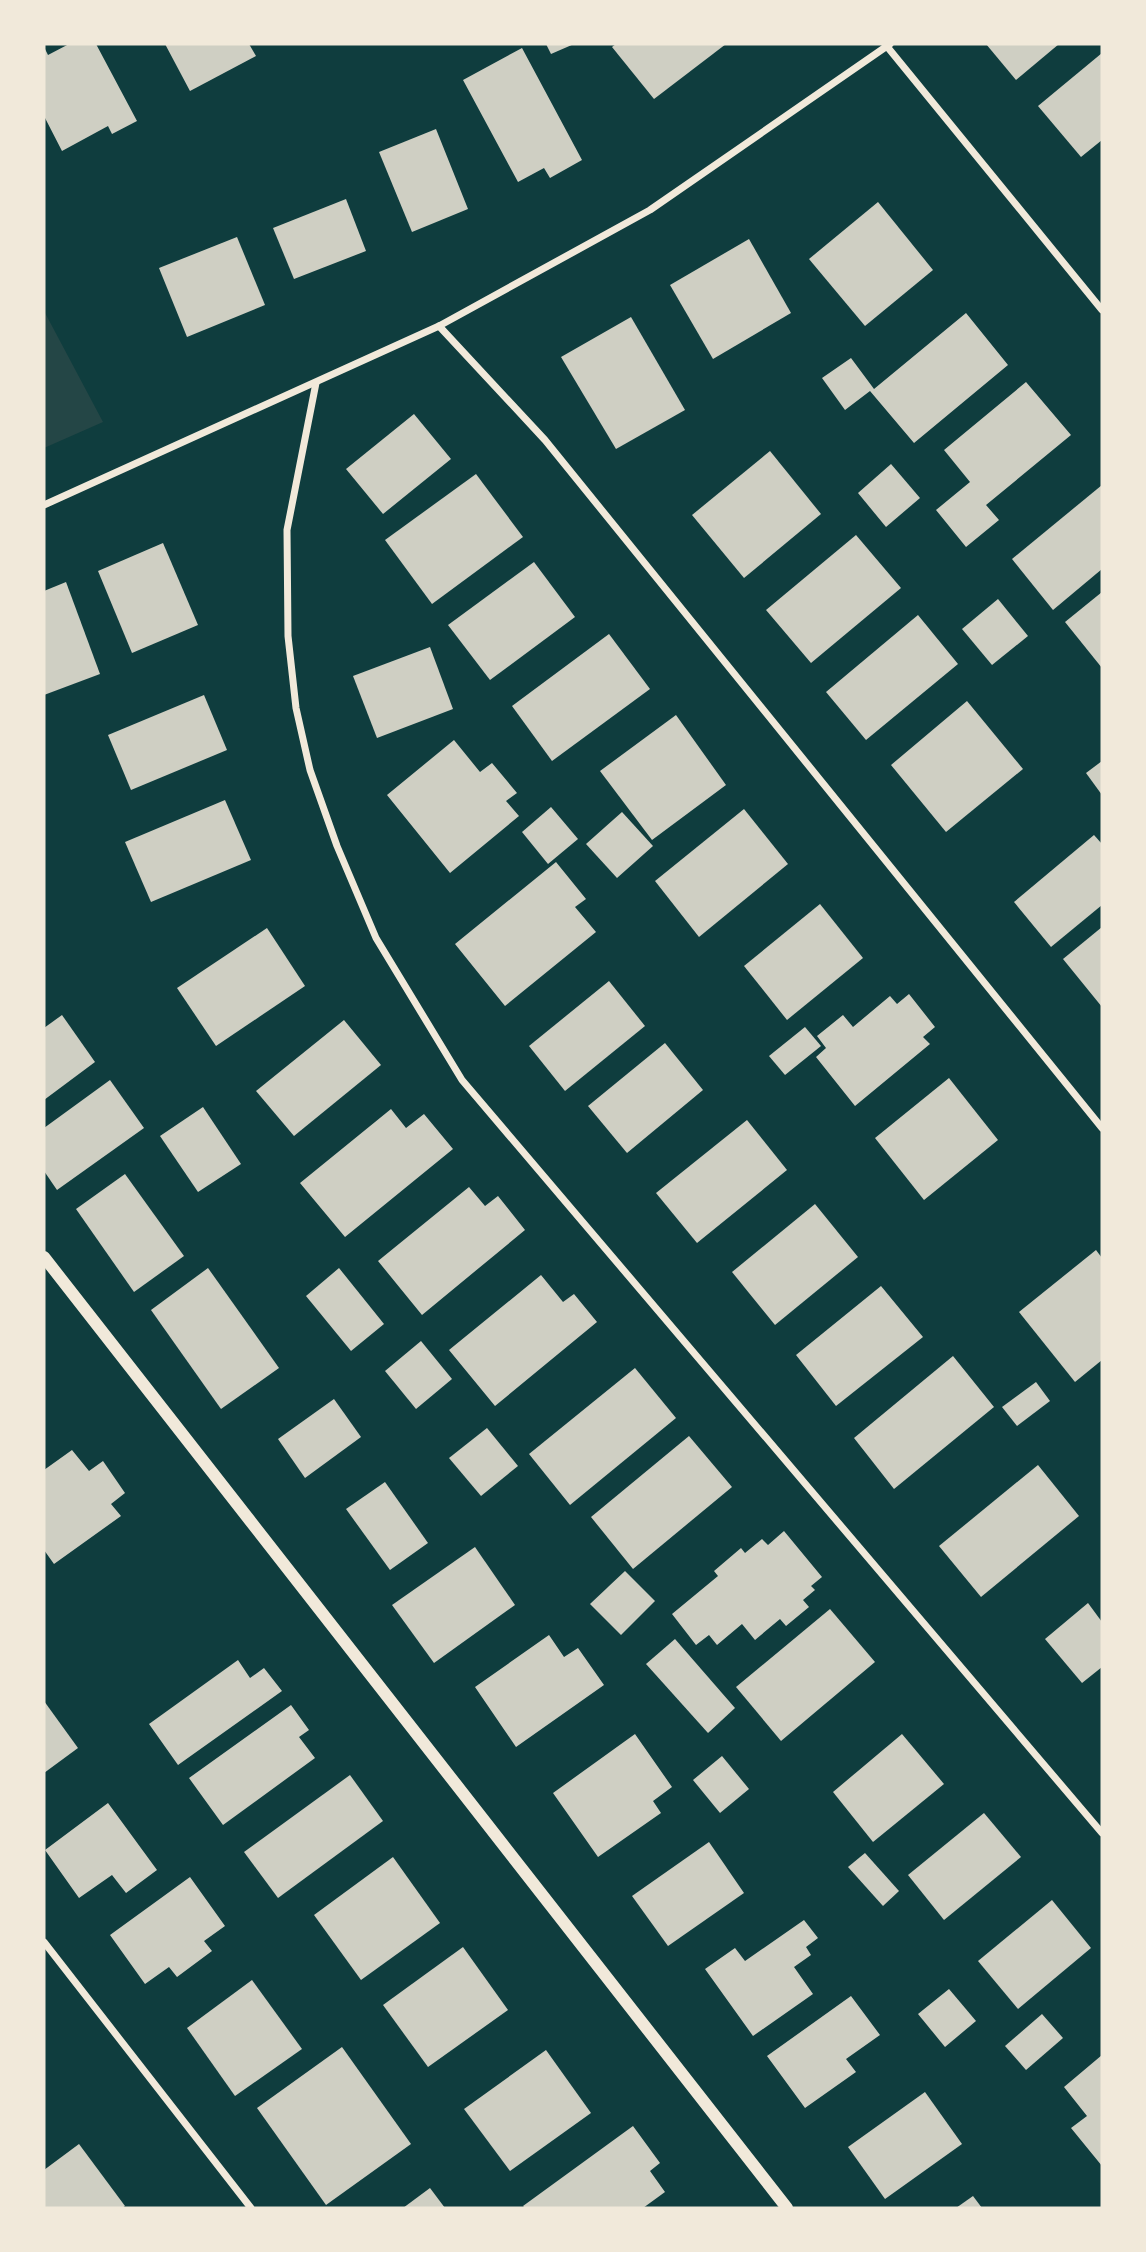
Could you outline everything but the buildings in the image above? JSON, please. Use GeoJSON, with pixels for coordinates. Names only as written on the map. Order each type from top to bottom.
{"type":"FeatureCollection","features":[{"type":"Feature","properties":{"kind":"street"},"geometry":{"type":"LineString","coordinates":[[44,506],[439,326],[650,210],[887,45],[1102,310]]}},
{"type":"Feature","properties":{"kind":"street"},"geometry":{"type":"LineString","coordinates":[[439,326],[545,440],[1102,1128]]}},
{"type":"Feature","properties":{"kind":"street"},"geometry":{"type":"LineString","coordinates":[[316,383],[288,530],[288,636],[296,708],[310,770],[337,846],[376,939],[463,1080],[1102,1833]]}},
{"type":"Feature","properties":{"kind":"street"},"geometry":{"type":"LineString","coordinates":[[44,1257],[786,2208]]}},
{"type":"Feature","properties":{"kind":"street"},"geometry":{"type":"LineString","coordinates":[[44,1942],[251,2208]]}},
{"type":"Feature","properties":{"kind":"shaded area"},"geometry":{"type":"Polygon","coordinates":[[[44,311],[103,422],[44,448],[44,311]]]}}]}
